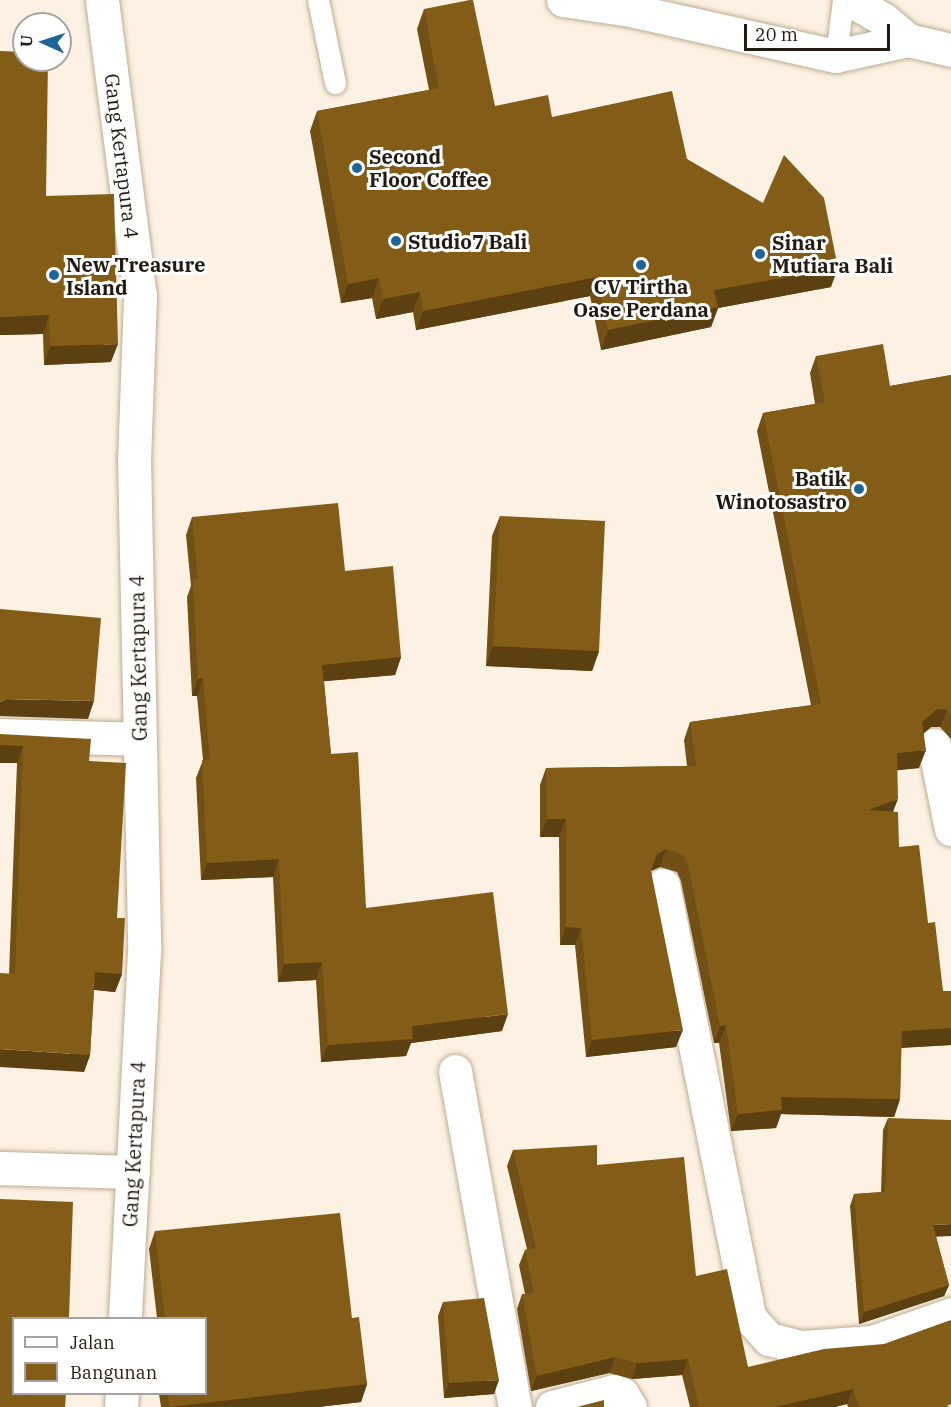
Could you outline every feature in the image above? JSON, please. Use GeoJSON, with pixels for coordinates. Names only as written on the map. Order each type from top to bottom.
{"type":"FeatureCollection","features":[{"type":"Feature","properties":{"kind":"main road","name":"Gang Kertapura 4"},"geometry":{"type":"LineString","coordinates":[[102,0],[140,297],[134,458],[144,952],[125,1317]]}},
{"type":"Feature","properties":{"kind":"main road"},"geometry":{"type":"LineString","coordinates":[[563,0],[630,10],[836,56],[908,40],[951,50]]}},
{"type":"Feature","properties":{"kind":"main road"},"geometry":{"type":"LineString","coordinates":[[850,0],[883,19],[908,40]]}},
{"type":"Feature","properties":{"kind":"main road"},"geometry":{"type":"LineString","coordinates":[[0,735],[139,738]]}},
{"type":"Feature","properties":{"kind":"main road"},"geometry":{"type":"LineString","coordinates":[[934,745],[951,829]]}},
{"type":"Feature","properties":{"kind":"main road"},"geometry":{"type":"LineString","coordinates":[[663,885],[749,1317],[769,1339],[802,1347],[872,1342],[951,1314]]}},
{"type":"Feature","properties":{"kind":"main road"},"geometry":{"type":"LineString","coordinates":[[455,1071],[515,1407]]}},
{"type":"Feature","properties":{"kind":"main road"},"geometry":{"type":"LineString","coordinates":[[0,1167],[133,1172]]}},
{"type":"Feature","properties":{"kind":"main road"},"geometry":{"type":"LineString","coordinates":[[552,1407],[603,1392],[626,1401]]}},
{"type":"Feature","properties":{"kind":"lane"},"geometry":{"type":"LineString","coordinates":[[318,0],[335,83]]}},
{"type":"Feature","properties":{"kind":"lane"},"geometry":{"type":"LineString","coordinates":[[836,56],[843,0]]}},
{"type":"Feature","properties":{"kind":"building"},"geometry":{"type":"Polygon","coordinates":[[[473,0],[495,106],[548,95],[552,117],[672,91],[687,159],[763,203],[784,155],[824,198],[838,268],[714,290],[718,307],[608,330],[597,277],[423,311],[420,292],[383,299],[379,278],[348,284],[317,111],[439,88],[424,9],[473,0]]]}},
{"type":"Feature","properties":{"kind":"building"},"geometry":{"type":"Polygon","coordinates":[[[0,51],[12,52],[12,72],[48,72],[46,196],[114,194],[118,344],[50,346],[49,315],[0,317],[0,51]]]}},
{"type":"Feature","properties":{"kind":"building"},"geometry":{"type":"Polygon","coordinates":[[[883,344],[890,386],[951,375],[951,715],[947,710],[937,709],[922,722],[926,750],[897,753],[898,799],[868,810],[898,812],[899,847],[919,845],[928,923],[935,922],[943,991],[951,991],[951,1028],[902,1031],[900,1099],[781,1097],[782,1110],[738,1114],[726,1025],[720,1026],[688,864],[683,855],[666,849],[657,854],[651,871],[683,1030],[592,1040],[581,928],[566,927],[566,819],[547,819],[546,768],[696,766],[690,722],[821,704],[763,413],[825,402],[816,356],[883,344]]]}},
{"type":"Feature","properties":{"kind":"building"},"geometry":{"type":"Polygon","coordinates":[[[338,503],[345,571],[393,566],[401,657],[322,665],[331,754],[358,752],[366,908],[493,892],[508,1014],[412,1026],[413,1039],[328,1045],[322,962],[284,964],[279,859],[207,863],[202,760],[210,760],[203,678],[198,679],[193,579],[198,579],[192,517],[338,503]]]}},
{"type":"Feature","properties":{"kind":"building"},"geometry":{"type":"Polygon","coordinates":[[[500,516],[605,521],[599,651],[493,646],[500,516]]]}},
{"type":"Feature","properties":{"kind":"building"},"geometry":{"type":"Polygon","coordinates":[[[0,609],[101,618],[94,701],[6,699],[0,702],[0,609]]]}},
{"type":"Feature","properties":{"kind":"building"},"geometry":{"type":"Polygon","coordinates":[[[0,734],[91,739],[89,761],[126,763],[117,918],[125,918],[122,974],[95,972],[90,1055],[0,1049],[0,973],[15,974],[23,746],[0,745],[0,734]]]}},
{"type":"Feature","properties":{"kind":"building"},"geometry":{"type":"Polygon","coordinates":[[[888,1118],[951,1120],[951,1224],[933,1225],[949,1285],[864,1312],[854,1194],[885,1192],[888,1118]]]}},
{"type":"Feature","properties":{"kind":"building"},"geometry":{"type":"Polygon","coordinates":[[[597,1145],[597,1165],[684,1157],[696,1276],[727,1269],[748,1367],[824,1349],[884,1344],[951,1320],[951,1404],[944,1407],[859,1407],[853,1389],[775,1407],[699,1407],[688,1359],[637,1363],[615,1357],[537,1376],[522,1294],[534,1293],[525,1250],[536,1248],[513,1150],[597,1145]]]}},
{"type":"Feature","properties":{"kind":"building"},"geometry":{"type":"Polygon","coordinates":[[[0,1199],[73,1202],[69,1317],[12,1317],[12,1395],[66,1395],[65,1407],[0,1407],[0,1199]]]}},
{"type":"Feature","properties":{"kind":"building"},"geometry":{"type":"Polygon","coordinates":[[[340,1213],[352,1318],[359,1317],[367,1384],[169,1407],[168,1395],[207,1395],[207,1317],[165,1317],[155,1231],[340,1213]]]}},
{"type":"Feature","properties":{"kind":"building"},"geometry":{"type":"Polygon","coordinates":[[[484,1298],[499,1380],[449,1383],[443,1302],[484,1298]]]}},
{"type":"Feature","properties":{"kind":"building"},"geometry":{"type":"Polygon","coordinates":[[[604,1400],[604,1407],[577,1407],[604,1400]]]}},
{"type":"Feature","properties":{"kind":"place","name":"Second Floor Coffee"},"geometry":{"type":"Point","coordinates":[357,168]}},
{"type":"Feature","properties":{"kind":"place","name":"Studio7 Bali"},"geometry":{"type":"Point","coordinates":[396,241]}},
{"type":"Feature","properties":{"kind":"place","name":"Sinar Mutiara Bali"},"geometry":{"type":"Point","coordinates":[760,254]}},
{"type":"Feature","properties":{"kind":"place","name":"CV Tirtha Oase Perdana"},"geometry":{"type":"Point","coordinates":[641,265]}},
{"type":"Feature","properties":{"kind":"place","name":"New Treasure Island"},"geometry":{"type":"Point","coordinates":[54,275]}},
{"type":"Feature","properties":{"kind":"place","name":"Batik Winotosastro"},"geometry":{"type":"Point","coordinates":[859,489]}}]}
